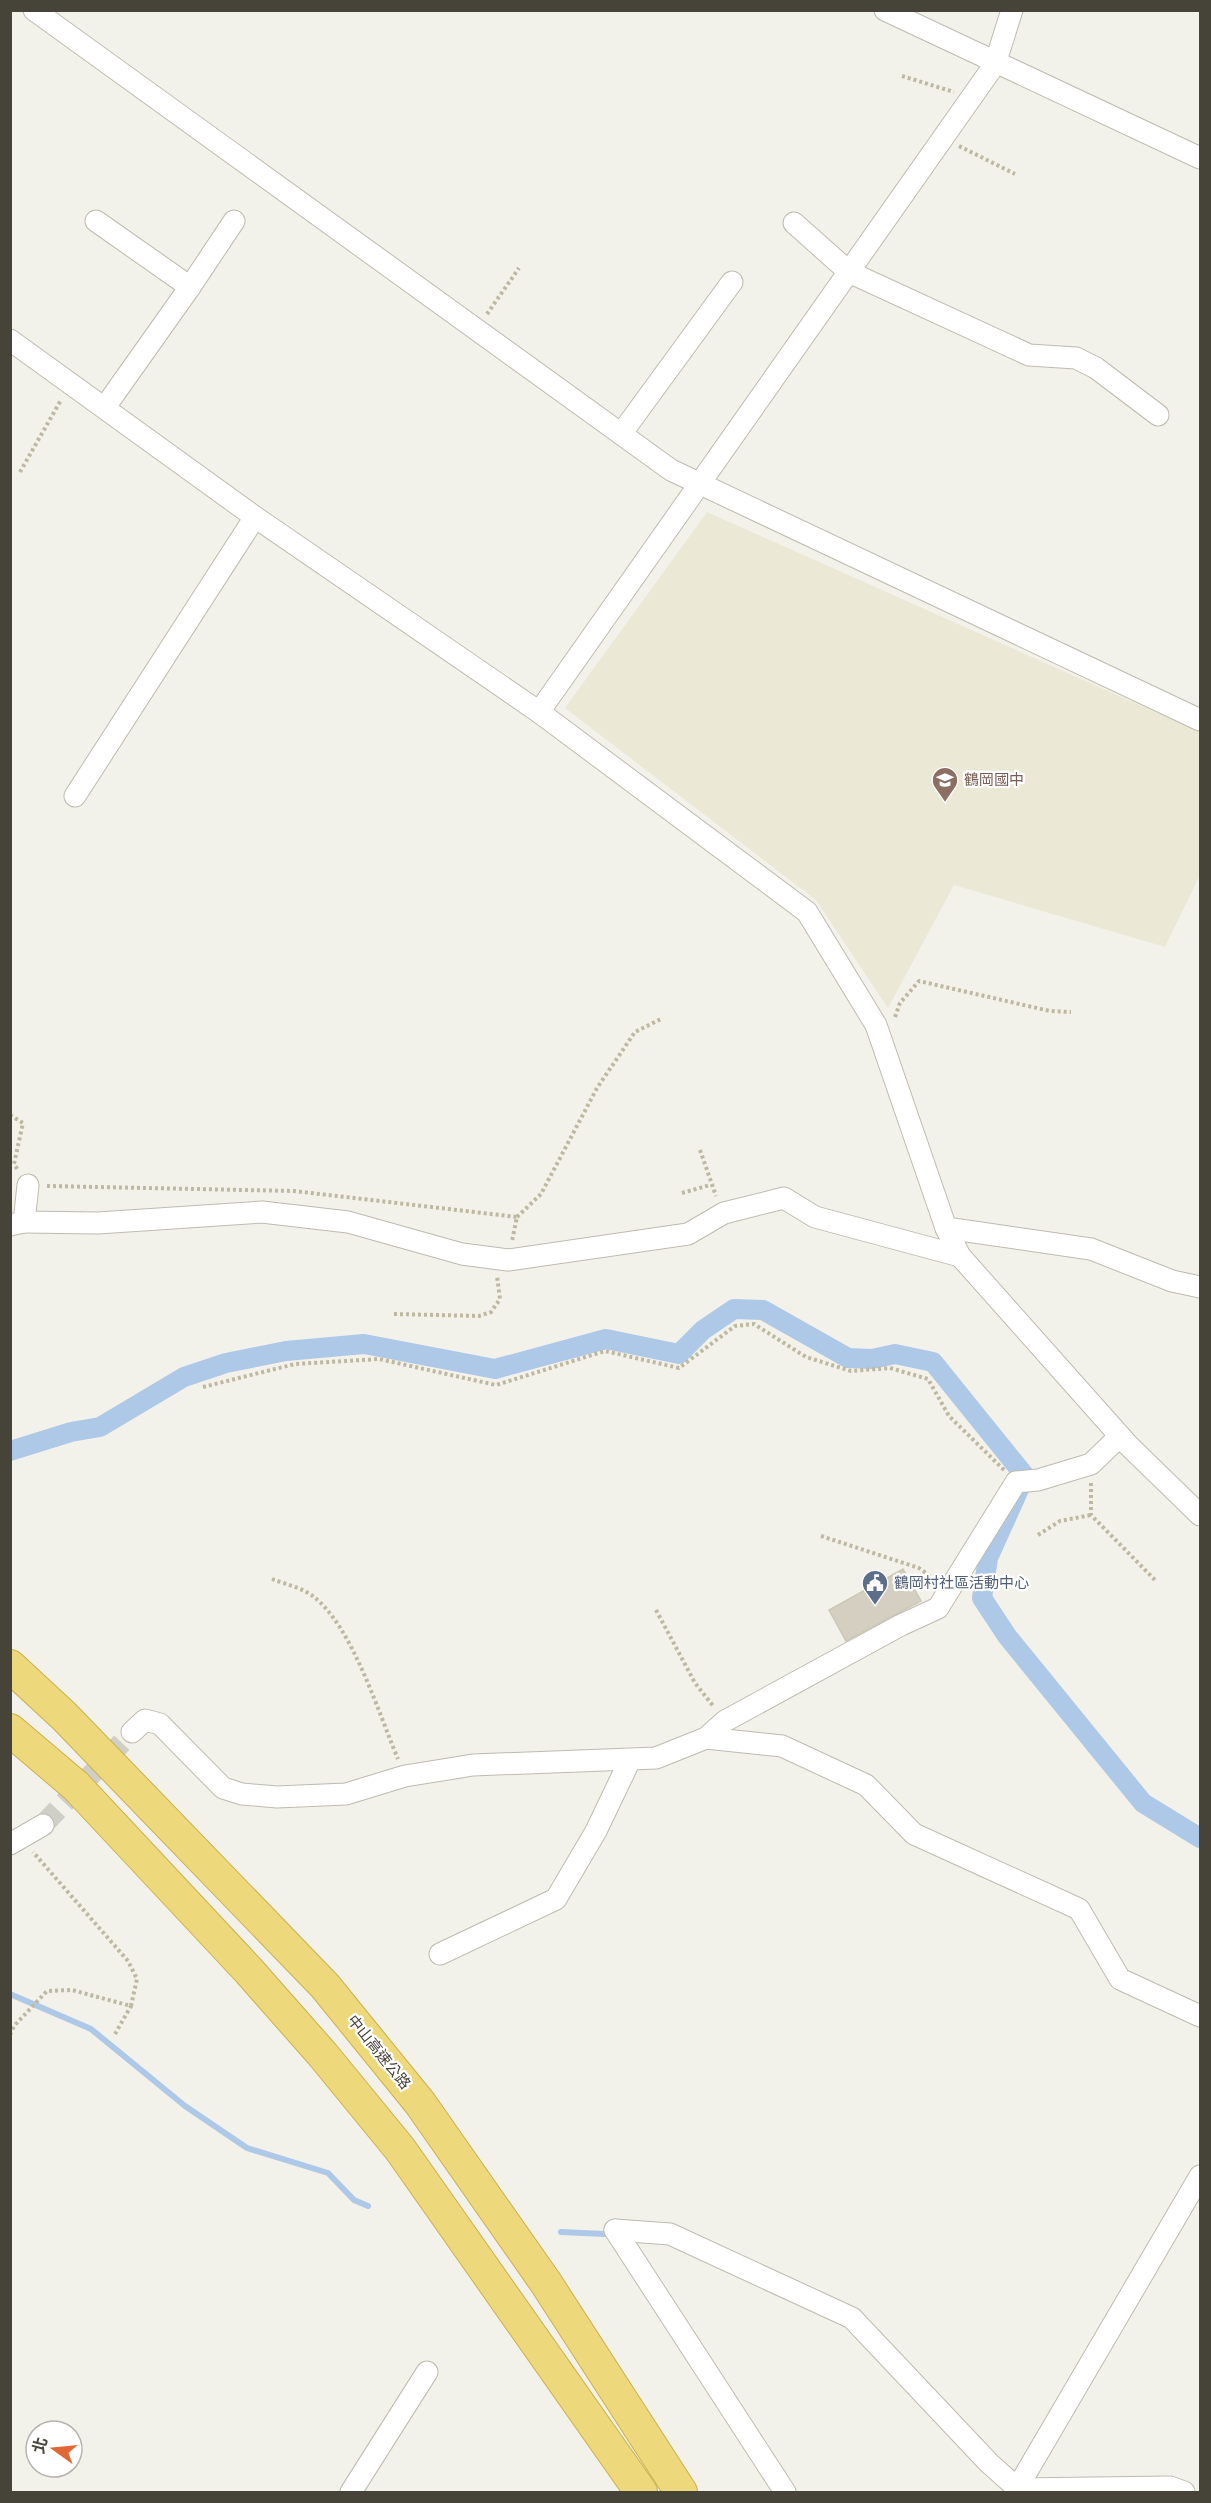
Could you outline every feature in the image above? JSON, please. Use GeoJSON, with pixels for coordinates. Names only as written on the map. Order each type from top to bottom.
{"type":"FeatureCollection","features":[{"type":"Feature","properties":{"kind":"highway","name":"中山高速公路"},"geometry":{"type":"LineString","coordinates":[[10,1666],[73,1724],[318,1977],[340,2004],[420,2103],[532,2264],[681,2493]]}},
{"type":"Feature","properties":{"kind":"highway"},"geometry":{"type":"LineString","coordinates":[[10,1730],[76,1786],[249,1971],[323,2055],[400,2150],[640,2493]]}},
{"type":"Feature","properties":{"kind":"highway"},"geometry":{"type":"LineString","coordinates":[[605,2445],[627,2493]]}},
{"type":"Feature","properties":{"kind":"street"},"geometry":{"type":"LineString","coordinates":[[34,10],[671,470],[1200,720]]}},
{"type":"Feature","properties":{"kind":"street"},"geometry":{"type":"LineString","coordinates":[[885,10],[1200,158]]}},
{"type":"Feature","properties":{"kind":"street"},"geometry":{"type":"LineString","coordinates":[[539,712],[996,64],[1012,10]]}},
{"type":"Feature","properties":{"kind":"street"},"geometry":{"type":"LineString","coordinates":[[96,221],[190,287]]}},
{"type":"Feature","properties":{"kind":"street"},"geometry":{"type":"LineString","coordinates":[[105,407],[234,221]]}},
{"type":"Feature","properties":{"kind":"street"},"geometry":{"type":"LineString","coordinates":[[794,224],[849,272],[1029,355],[1076,358],[1096,368],[1158,415]]}},
{"type":"Feature","properties":{"kind":"street"},"geometry":{"type":"LineString","coordinates":[[621,434],[732,282]]}},
{"type":"Feature","properties":{"kind":"street"},"geometry":{"type":"LineString","coordinates":[[10,340],[255,517],[539,712],[807,912],[876,1025],[946,1228],[960,1256],[1120,1436],[1200,1515]]}},
{"type":"Feature","properties":{"kind":"street"},"geometry":{"type":"LineString","coordinates":[[75,796],[255,517]]}},
{"type":"Feature","properties":{"kind":"street"},"geometry":{"type":"LineString","coordinates":[[28,1185],[17,1224],[98,1223],[262,1212],[348,1222],[462,1254],[508,1260],[688,1234],[724,1213],[784,1198],[815,1217],[960,1256]]}},
{"type":"Feature","properties":{"kind":"street"},"geometry":{"type":"LineString","coordinates":[[946,1228],[1091,1249],[1172,1281],[1200,1287]]}},
{"type":"Feature","properties":{"kind":"street"},"geometry":{"type":"LineString","coordinates":[[132,1732],[146,1720],[160,1724],[223,1788],[242,1794],[277,1797],[346,1794],[405,1776],[473,1766],[656,1758],[706,1738],[725,1721],[901,1625],[938,1608],[1016,1482],[1038,1480],[1091,1464],[1120,1436]]}},
{"type":"Feature","properties":{"kind":"street"},"geometry":{"type":"LineString","coordinates":[[706,1738],[782,1746],[866,1785],[914,1834],[1079,1909],[1119,1979],[1200,2016]]}},
{"type":"Feature","properties":{"kind":"street"},"geometry":{"type":"LineString","coordinates":[[440,1954],[556,1899],[596,1830],[630,1760]]}},
{"type":"Feature","properties":{"kind":"street"},"geometry":{"type":"LineString","coordinates":[[15,1841],[43,1826]]}},
{"type":"Feature","properties":{"kind":"street"},"geometry":{"type":"LineString","coordinates":[[1017,2491],[1200,2176]]}},
{"type":"Feature","properties":{"kind":"street"},"geometry":{"type":"LineString","coordinates":[[785,2493],[615,2230],[670,2234],[852,2318],[1017,2491],[1170,2487],[1184,2493]]}},
{"type":"Feature","properties":{"kind":"street"},"geometry":{"type":"LineString","coordinates":[[351,2493],[427,2372]]}},
{"type":"Feature","properties":{"kind":"path"},"geometry":{"type":"LineString","coordinates":[[902,76],[972,98]]}},
{"type":"Feature","properties":{"kind":"path"},"geometry":{"type":"LineString","coordinates":[[944,138],[1015,174]]}},
{"type":"Feature","properties":{"kind":"path"},"geometry":{"type":"LineString","coordinates":[[477,330],[519,267]]}},
{"type":"Feature","properties":{"kind":"path"},"geometry":{"type":"LineString","coordinates":[[20,472],[70,382]]}},
{"type":"Feature","properties":{"kind":"path"},"geometry":{"type":"LineString","coordinates":[[876,1025],[893,1021],[900,1003],[919,981],[1050,1011],[1071,1012]]}},
{"type":"Feature","properties":{"kind":"path"},"geometry":{"type":"LineString","coordinates":[[517,1217],[541,1194],[597,1088],[635,1032],[663,1018]]}},
{"type":"Feature","properties":{"kind":"path"},"geometry":{"type":"LineString","coordinates":[[700,1150],[710,1185],[724,1213]]}},
{"type":"Feature","properties":{"kind":"path"},"geometry":{"type":"LineString","coordinates":[[682,1193],[710,1185]]}},
{"type":"Feature","properties":{"kind":"path"},"geometry":{"type":"LineString","coordinates":[[394,1314],[479,1316],[491,1312],[500,1299],[494,1258]]}},
{"type":"Feature","properties":{"kind":"path"},"geometry":{"type":"LineString","coordinates":[[203,1387],[295,1364],[379,1359],[496,1385],[605,1351],[679,1368],[735,1326],[754,1324],[806,1357],[851,1371],[890,1368],[928,1379],[949,1416],[1016,1482]]}},
{"type":"Feature","properties":{"kind":"path"},"geometry":{"type":"LineString","coordinates":[[1091,1464],[1091,1515],[1156,1581]]}},
{"type":"Feature","properties":{"kind":"path"},"geometry":{"type":"LineString","coordinates":[[1038,1535],[1060,1521],[1091,1515]]}},
{"type":"Feature","properties":{"kind":"path"},"geometry":{"type":"LineString","coordinates":[[821,1536],[919,1568],[949,1590]]}},
{"type":"Feature","properties":{"kind":"path"},"geometry":{"type":"LineString","coordinates":[[272,1579],[311,1595],[330,1611],[346,1636],[405,1776]]}},
{"type":"Feature","properties":{"kind":"path"},"geometry":{"type":"LineString","coordinates":[[656,1610],[694,1683],[725,1721]]}},
{"type":"Feature","properties":{"kind":"path"},"geometry":{"type":"LineString","coordinates":[[15,1841],[128,1960],[137,1979],[131,2006],[115,2034]]}},
{"type":"Feature","properties":{"kind":"path"},"geometry":{"type":"LineString","coordinates":[[10,2035],[14,2026],[47,1991],[72,1990],[131,2006]]}},
{"type":"Feature","properties":{"kind":"shaded area","name":"鶴岡國中"},"geometry":{"type":"Polygon","coordinates":[[[707,512],[1200,732],[1200,875],[1165,947],[954,885],[888,1008],[816,900],[565,708],[707,512]]]}},
{"type":"Feature","properties":{"kind":"building","name":"鶴岡村社區活動中心"},"geometry":{"type":"Polygon","coordinates":[[[903,1569],[921,1601],[846,1641],[829,1610],[903,1569]]]}},
{"type":"Feature","properties":{"kind":"waterway"},"geometry":{"type":"LineString","coordinates":[[10,1451],[71,1432],[100,1427],[184,1377],[226,1363],[286,1351],[364,1344],[495,1369],[606,1339],[679,1354],[703,1330],[734,1309],[763,1310],[848,1358],[872,1359],[895,1354],[933,1362],[1025,1476],[988,1558],[982,1598],[1007,1636],[1143,1803],[1200,1838]]}},
{"type":"Feature","properties":{"kind":"waterway"},"geometry":{"type":"LineString","coordinates":[[10,1994],[91,2029],[185,2106],[247,2148],[328,2173],[354,2200],[368,2206]]}},
{"type":"Feature","properties":{"kind":"waterway"},"geometry":{"type":"LineString","coordinates":[[561,2232],[604,2234]]}},
{"type":"Feature","properties":{"kind":"tunnel"},"geometry":{"type":"LineString","coordinates":[[43,1825],[132,1732]]}},
{"type":"Feature","properties":{"kind":"place","name":"鶴岡國中"},"geometry":{"type":"Point","coordinates":[945,803]}},
{"type":"Feature","properties":{"kind":"place","name":"鶴岡村社區活動中心"},"geometry":{"type":"Point","coordinates":[875,1606]}}]}
